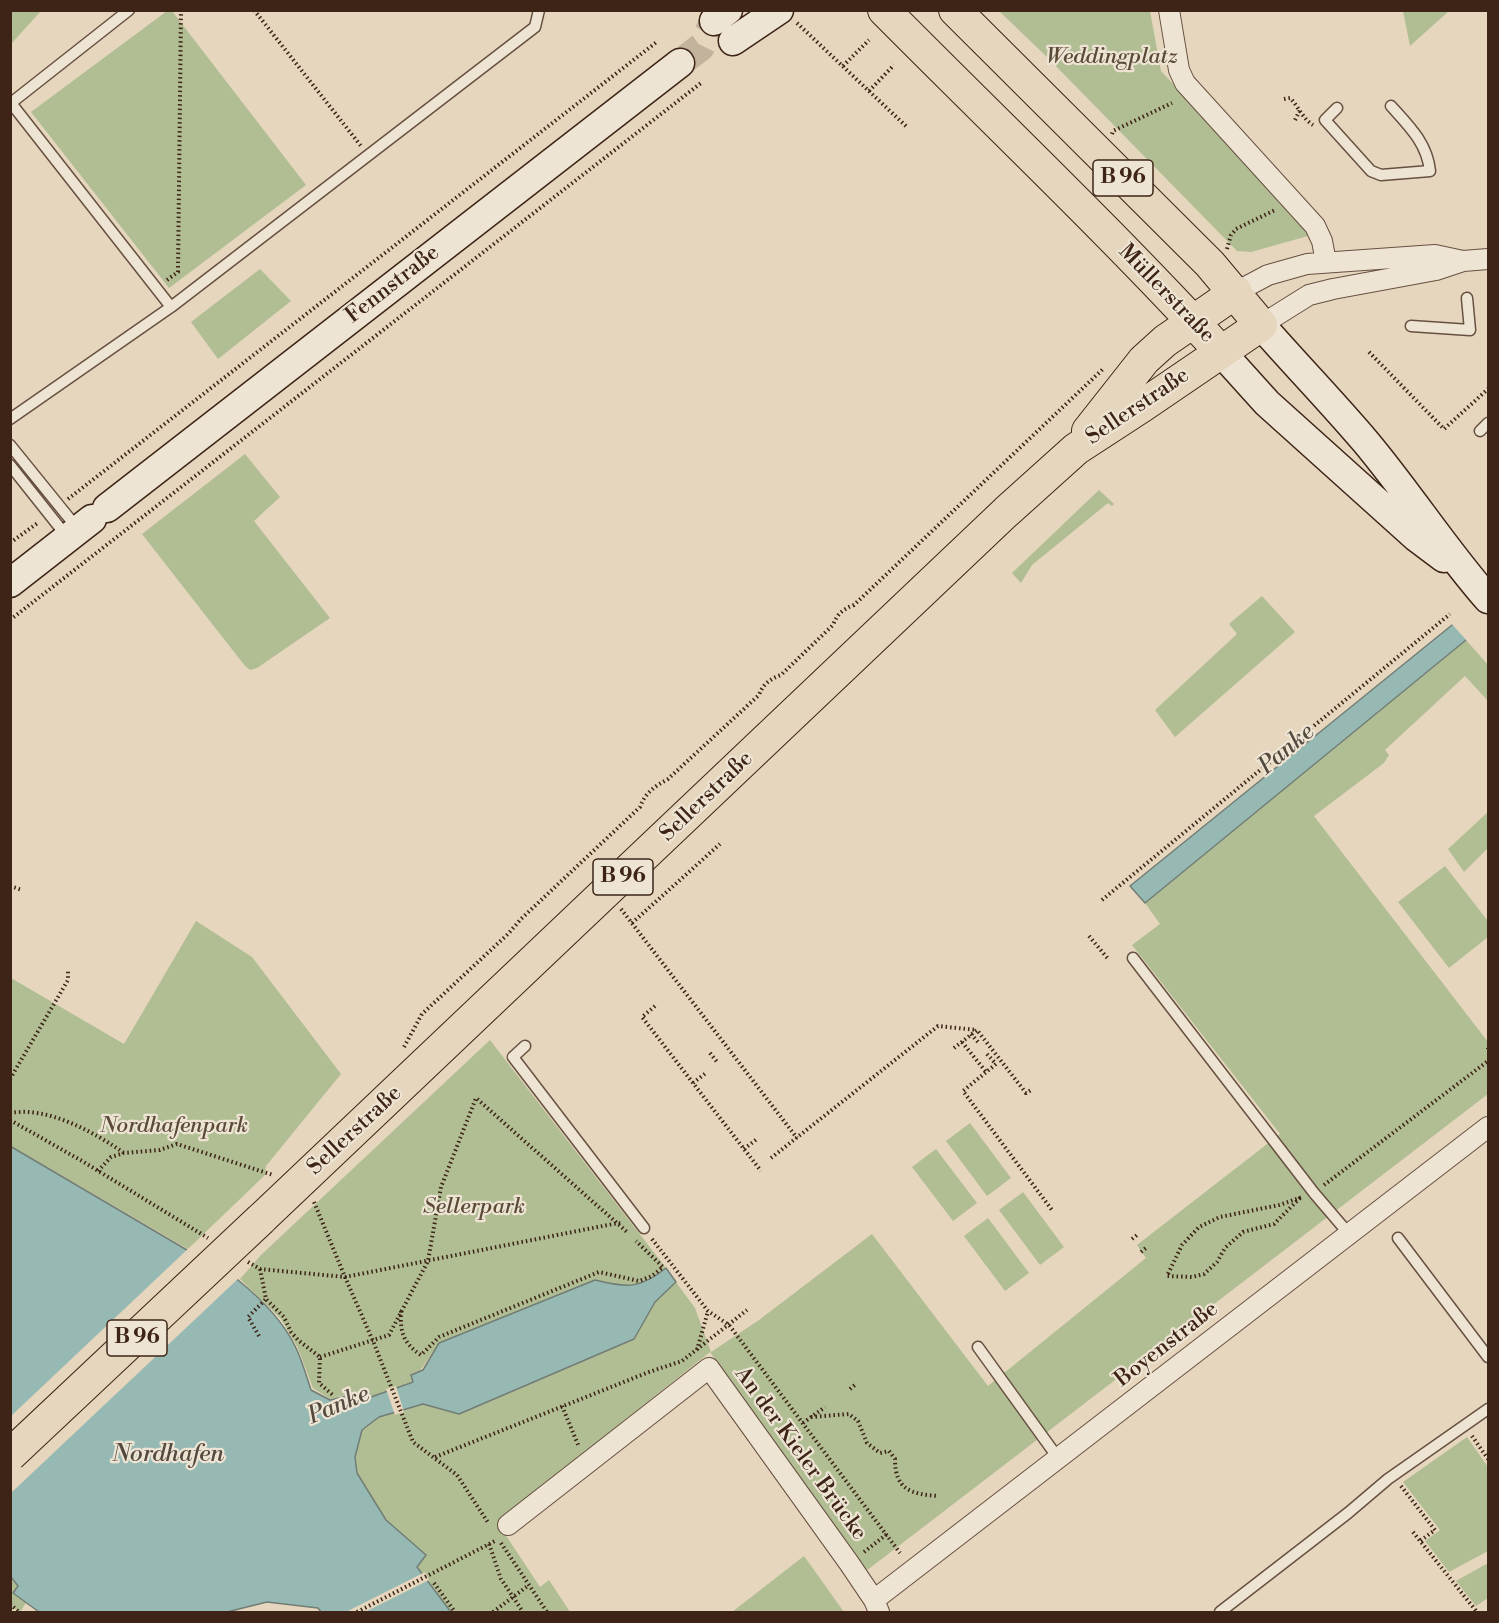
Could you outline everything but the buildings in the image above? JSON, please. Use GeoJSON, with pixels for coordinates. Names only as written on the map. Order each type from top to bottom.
{"type":"FeatureCollection","features":[{"type":"Feature","properties":{"kind":"main road","name":"Müllerstraße"},"geometry":{"type":"LineString","coordinates":[[884,10],[1044,171],[1077,200],[1267,403],[1416,537],[1459,566]]}},
{"type":"Feature","properties":{"kind":"main road","name":"Müllerstraße"},"geometry":{"type":"LineString","coordinates":[[955,10],[1236,292],[1261,325],[1365,441],[1444,542],[1459,566],[1485,595]]}},
{"type":"Feature","properties":{"kind":"main road"},"geometry":{"type":"LineString","coordinates":[[733,41],[788,17]]}},
{"type":"Feature","properties":{"kind":"main road","name":"Fennstraße"},"geometry":{"type":"LineString","coordinates":[[10,583],[680,63]]}},
{"type":"Feature","properties":{"kind":"main road","name":"Sellerstraße"},"geometry":{"type":"LineString","coordinates":[[1076,449],[1144,360],[1165,341],[1236,292]]}},
{"type":"Feature","properties":{"kind":"main road","name":"Sellerstraße"},"geometry":{"type":"LineString","coordinates":[[10,1455],[1006,512],[1076,449],[1261,325]]}},
{"type":"Feature","properties":{"kind":"street"},"geometry":{"type":"LineString","coordinates":[[1168,10],[1179,70],[1185,83],[1315,226],[1322,241],[1326,262]]}},
{"type":"Feature","properties":{"kind":"street"},"geometry":{"type":"LineString","coordinates":[[1236,292],[1268,275],[1297,266],[1326,262],[1435,255],[1463,261]]}},
{"type":"Feature","properties":{"kind":"street"},"geometry":{"type":"LineString","coordinates":[[1261,325],[1309,295],[1343,286],[1436,270],[1463,261],[1488,259]]}},
{"type":"Feature","properties":{"kind":"street","name":"Boyenstraße"},"geometry":{"type":"LineString","coordinates":[[877,1606],[1058,1458],[1488,1127]]}},
{"type":"Feature","properties":{"kind":"street","name":"An der Kieler Brücke"},"geometry":{"type":"LineString","coordinates":[[503,1532],[709,1368],[849,1563],[877,1606]]}},
{"type":"Feature","properties":{"kind":"lane"},"geometry":{"type":"LineString","coordinates":[[129,10],[10,103],[171,306]]}},
{"type":"Feature","properties":{"kind":"lane"},"geometry":{"type":"LineString","coordinates":[[10,418],[171,306],[369,156],[535,27],[539,10]]}},
{"type":"Feature","properties":{"kind":"lane"},"geometry":{"type":"LineString","coordinates":[[1337,108],[1325,120],[1371,171],[1381,175],[1430,171],[1422,141],[1391,106]]}},
{"type":"Feature","properties":{"kind":"lane"},"geometry":{"type":"LineString","coordinates":[[1411,326],[1470,330],[1467,298]]}},
{"type":"Feature","properties":{"kind":"lane"},"geometry":{"type":"LineString","coordinates":[[10,445],[59,506],[87,524]]}},
{"type":"Feature","properties":{"kind":"lane"},"geometry":{"type":"LineString","coordinates":[[10,465],[48,514],[87,524]]}},
{"type":"Feature","properties":{"kind":"lane"},"geometry":{"type":"LineString","coordinates":[[1133,958],[1314,1193],[1349,1234]]}},
{"type":"Feature","properties":{"kind":"lane"},"geometry":{"type":"LineString","coordinates":[[525,1046],[513,1057],[644,1228]]}},
{"type":"Feature","properties":{"kind":"lane"},"geometry":{"type":"LineString","coordinates":[[1398,1238],[1488,1357]]}},
{"type":"Feature","properties":{"kind":"lane"},"geometry":{"type":"LineString","coordinates":[[978,1347],[1058,1458]]}},
{"type":"Feature","properties":{"kind":"lane"},"geometry":{"type":"LineString","coordinates":[[1220,1612],[1348,1513],[1393,1475],[1488,1409]]}},
{"type":"Feature","properties":{"kind":"path"},"geometry":{"type":"LineString","coordinates":[[157,289],[178,272],[181,10]]}},
{"type":"Feature","properties":{"kind":"path"},"geometry":{"type":"LineString","coordinates":[[254,10],[369,156]]}},
{"type":"Feature","properties":{"kind":"path"},"geometry":{"type":"LineString","coordinates":[[788,17],[908,128]]}},
{"type":"Feature","properties":{"kind":"path"},"geometry":{"type":"LineString","coordinates":[[843,66],[870,40]]}},
{"type":"Feature","properties":{"kind":"path"},"geometry":{"type":"LineString","coordinates":[[59,506],[657,41]]}},
{"type":"Feature","properties":{"kind":"path"},"geometry":{"type":"LineString","coordinates":[[869,91],[894,66]]}},
{"type":"Feature","properties":{"kind":"path"},"geometry":{"type":"LineString","coordinates":[[10,620],[701,83]]}},
{"type":"Feature","properties":{"kind":"path"},"geometry":{"type":"LineString","coordinates":[[1117,129],[1172,103]]}},
{"type":"Feature","properties":{"kind":"path"},"geometry":{"type":"LineString","coordinates":[[1295,120],[1301,110]]}},
{"type":"Feature","properties":{"kind":"path"},"geometry":{"type":"LineString","coordinates":[[1226,249],[1236,229],[1275,210]]}},
{"type":"Feature","properties":{"kind":"path"},"geometry":{"type":"LineString","coordinates":[[1368,352],[1444,429],[1488,389]]}},
{"type":"Feature","properties":{"kind":"path"},"geometry":{"type":"LineString","coordinates":[[403,1048],[422,1014],[640,807],[644,798],[656,785],[675,773],[759,695],[771,678],[781,675],[832,625],[836,617],[846,608],[854,605],[1087,384]]}},
{"type":"Feature","properties":{"kind":"path"},"geometry":{"type":"LineString","coordinates":[[10,543],[48,514]]}},
{"type":"Feature","properties":{"kind":"path"},"geometry":{"type":"LineString","coordinates":[[1102,900],[1450,614]]}},
{"type":"Feature","properties":{"kind":"path"},"geometry":{"type":"LineString","coordinates":[[632,923],[720,844]]}},
{"type":"Feature","properties":{"kind":"path"},"geometry":{"type":"LineString","coordinates":[[10,886],[22,890]]}},
{"type":"Feature","properties":{"kind":"path"},"geometry":{"type":"LineString","coordinates":[[620,908],[797,1138]]}},
{"type":"Feature","properties":{"kind":"path"},"geometry":{"type":"LineString","coordinates":[[1089,936],[1109,960]]}},
{"type":"Feature","properties":{"kind":"path"},"geometry":{"type":"LineString","coordinates":[[10,1079],[68,980],[68,969]]}},
{"type":"Feature","properties":{"kind":"path"},"geometry":{"type":"LineString","coordinates":[[655,1006],[642,1017],[761,1171]]}},
{"type":"Feature","properties":{"kind":"path"},"geometry":{"type":"LineString","coordinates":[[771,1158],[938,1026],[977,1030],[1026,1093],[1031,1090]]}},
{"type":"Feature","properties":{"kind":"path"},"geometry":{"type":"LineString","coordinates":[[954,1048],[977,1030]]}},
{"type":"Feature","properties":{"kind":"path"},"geometry":{"type":"LineString","coordinates":[[971,1034],[978,1042]]}},
{"type":"Feature","properties":{"kind":"path"},"geometry":{"type":"LineString","coordinates":[[962,1042],[986,1072]]}},
{"type":"Feature","properties":{"kind":"path"},"geometry":{"type":"LineString","coordinates":[[710,1053],[718,1063]]}},
{"type":"Feature","properties":{"kind":"path"},"geometry":{"type":"LineString","coordinates":[[987,1054],[996,1064]]}},
{"type":"Feature","properties":{"kind":"path"},"geometry":{"type":"LineString","coordinates":[[1000,1060],[963,1091],[1052,1210]]}},
{"type":"Feature","properties":{"kind":"path"},"geometry":{"type":"LineString","coordinates":[[1300,1198],[1274,1224],[1243,1232],[1225,1248],[1204,1274],[1192,1277],[1167,1276],[1182,1245],[1199,1227],[1220,1217],[1268,1208],[1314,1193],[1488,1061]]}},
{"type":"Feature","properties":{"kind":"path"},"geometry":{"type":"LineString","coordinates":[[693,1083],[706,1073]]}},
{"type":"Feature","properties":{"kind":"path"},"geometry":{"type":"LineString","coordinates":[[320,1358],[388,1335],[428,1261],[441,1187],[476,1098],[618,1223]]}},
{"type":"Feature","properties":{"kind":"path"},"geometry":{"type":"LineString","coordinates":[[10,1113],[28,1112],[70,1122],[124,1153]]}},
{"type":"Feature","properties":{"kind":"path"},"geometry":{"type":"LineString","coordinates":[[10,1120],[201,1234]]}},
{"type":"Feature","properties":{"kind":"path"},"geometry":{"type":"LineString","coordinates":[[744,1149],[757,1139]]}},
{"type":"Feature","properties":{"kind":"path"},"geometry":{"type":"LineString","coordinates":[[98,1171],[111,1157],[124,1153],[160,1150],[177,1144],[274,1176]]}},
{"type":"Feature","properties":{"kind":"path"},"geometry":{"type":"LineString","coordinates":[[312,1200],[317,1205],[413,1442],[457,1475],[503,1532],[529,1585],[547,1612]]}},
{"type":"Feature","properties":{"kind":"path"},"geometry":{"type":"LineString","coordinates":[[254,1265],[260,1269],[345,1277],[618,1223],[644,1228],[708,1311],[729,1325],[900,1553]]}},
{"type":"Feature","properties":{"kind":"path"},"geometry":{"type":"LineString","coordinates":[[1132,1239],[1137,1235]]}},
{"type":"Feature","properties":{"kind":"path"},"geometry":{"type":"LineString","coordinates":[[1141,1252],[1147,1247]]}},
{"type":"Feature","properties":{"kind":"path"},"geometry":{"type":"LineString","coordinates":[[401,1311],[400,1330],[421,1355],[439,1337],[599,1272],[639,1281],[652,1276],[663,1267],[654,1257]]}},
{"type":"Feature","properties":{"kind":"path"},"geometry":{"type":"LineString","coordinates":[[260,1269],[266,1299],[284,1317],[291,1332],[298,1340],[320,1358]]}},
{"type":"Feature","properties":{"kind":"path"},"geometry":{"type":"LineString","coordinates":[[258,1336],[248,1317],[266,1299]]}},
{"type":"Feature","properties":{"kind":"path"},"geometry":{"type":"LineString","coordinates":[[434,1457],[682,1361],[747,1310]]}},
{"type":"Feature","properties":{"kind":"path"},"geometry":{"type":"LineString","coordinates":[[697,1351],[708,1311]]}},
{"type":"Feature","properties":{"kind":"path"},"geometry":{"type":"LineString","coordinates":[[320,1358],[319,1383],[334,1396]]}},
{"type":"Feature","properties":{"kind":"path"},"geometry":{"type":"LineString","coordinates":[[850,1389],[856,1384]]}},
{"type":"Feature","properties":{"kind":"path"},"geometry":{"type":"LineString","coordinates":[[561,1406],[587,1464]]}},
{"type":"Feature","properties":{"kind":"path"},"geometry":{"type":"LineString","coordinates":[[803,1423],[825,1407]]}},
{"type":"Feature","properties":{"kind":"path"},"geometry":{"type":"LineString","coordinates":[[811,1417],[849,1414],[858,1421],[867,1443],[880,1453],[889,1451],[895,1459],[895,1469],[906,1489],[915,1494],[938,1496]]}},
{"type":"Feature","properties":{"kind":"path"},"geometry":{"type":"LineString","coordinates":[[1464,1426],[1488,1459]]}},
{"type":"Feature","properties":{"kind":"path"},"geometry":{"type":"LineString","coordinates":[[1393,1475],[1435,1530],[1420,1541]]}},
{"type":"Feature","properties":{"kind":"path"},"geometry":{"type":"LineString","coordinates":[[357,1612],[489,1544],[503,1532]]}},
{"type":"Feature","properties":{"kind":"path"},"geometry":{"type":"LineString","coordinates":[[1413,1532],[1476,1612]]}},
{"type":"Feature","properties":{"kind":"path"},"geometry":{"type":"LineString","coordinates":[[849,1563],[887,1534]]}},
{"type":"Feature","properties":{"kind":"path"},"geometry":{"type":"LineString","coordinates":[[489,1544],[501,1579],[523,1612]]}},
{"type":"Feature","properties":{"kind":"path"},"geometry":{"type":"LineString","coordinates":[[434,1583],[455,1612]]}},
{"type":"Feature","properties":{"kind":"path"},"geometry":{"type":"LineString","coordinates":[[493,1612],[529,1585]]}},
{"type":"Feature","properties":{"kind":"path"},"geometry":{"type":"LineString","coordinates":[[10,1604],[19,1612]]}},
{"type":"Feature","properties":{"kind":"green space"},"geometry":{"type":"Polygon","coordinates":[[[1403,10],[1449,11],[1410,46],[1403,10]]]}},
{"type":"Feature","properties":{"kind":"green space"},"geometry":{"type":"Polygon","coordinates":[[[10,11],[41,11],[11,44],[10,11]]]}},
{"type":"Feature","properties":{"kind":"green space"},"geometry":{"type":"Polygon","coordinates":[[[167,11],[172,11],[306,185],[169,288],[31,112],[167,11]]]}},
{"type":"Feature","properties":{"kind":"green space","name":"Weddingplatz"},"geometry":{"type":"Polygon","coordinates":[[[999,11],[1150,11],[1161,71],[1309,229],[1308,236],[1251,252],[1237,251],[999,11]]]}},
{"type":"Feature","properties":{"kind":"green space"},"geometry":{"type":"Polygon","coordinates":[[[260,269],[291,301],[218,359],[191,322],[260,269]]]}},
{"type":"Feature","properties":{"kind":"green space"},"geometry":{"type":"Polygon","coordinates":[[[245,454],[280,497],[254,521],[330,618],[257,668],[250,670],[142,534],[245,454]]]}},
{"type":"Feature","properties":{"kind":"green space"},"geometry":{"type":"Polygon","coordinates":[[[1099,490],[1114,504],[1112,506],[1108,503],[1032,565],[1021,583],[1012,573],[1099,490]]]}},
{"type":"Feature","properties":{"kind":"green space"},"geometry":{"type":"Polygon","coordinates":[[[1262,596],[1295,632],[1175,737],[1155,710],[1237,634],[1229,624],[1262,596]]]}},
{"type":"Feature","properties":{"kind":"green space"},"geometry":{"type":"Polygon","coordinates":[[[1466,640],[1488,665],[1488,701],[1465,676],[1385,750],[1389,755],[1384,763],[1314,816],[1488,1042],[1488,1094],[866,1571],[710,1352],[497,1522],[540,1587],[549,1580],[570,1612],[451,1612],[417,1567],[425,1555],[386,1520],[357,1473],[355,1457],[362,1430],[379,1417],[423,1404],[459,1414],[634,1339],[655,1302],[676,1282],[695,1308],[711,1352],[759,1320],[872,1234],[988,1386],[1146,1258],[1137,1245],[1280,1134],[1132,945],[1160,924],[1145,903],[1466,640]]]}},
{"type":"Feature","properties":{"kind":"green space"},"geometry":{"type":"Polygon","coordinates":[[[1488,812],[1488,848],[1464,872],[1448,849],[1488,812]]]}},
{"type":"Feature","properties":{"kind":"green space"},"geometry":{"type":"Polygon","coordinates":[[[1445,866],[1488,921],[1488,937],[1449,968],[1398,902],[1445,866]]]}},
{"type":"Feature","properties":{"kind":"green space","name":"Nordhafenpark"},"geometry":{"type":"Polygon","coordinates":[[[196,921],[252,957],[341,1074],[266,1166],[265,1175],[188,1249],[11,1146],[11,978],[124,1044],[196,921]]]}},
{"type":"Feature","properties":{"kind":"green space","name":"Sellerpark"},"geometry":{"type":"Polygon","coordinates":[[[490,1040],[666,1268],[648,1280],[633,1285],[595,1280],[439,1343],[413,1381],[370,1397],[367,1389],[330,1399],[313,1388],[297,1346],[281,1319],[240,1279],[261,1255],[490,1040]]]}},
{"type":"Feature","properties":{"kind":"green space"},"geometry":{"type":"Polygon","coordinates":[[[970,1123],[1011,1178],[987,1196],[946,1141],[970,1123]]]}},
{"type":"Feature","properties":{"kind":"green space"},"geometry":{"type":"Polygon","coordinates":[[[936,1149],[977,1203],[953,1221],[912,1167],[936,1149]]]}},
{"type":"Feature","properties":{"kind":"green space"},"geometry":{"type":"Polygon","coordinates":[[[1023,1192],[1064,1247],[1040,1265],[999,1210],[1023,1192]]]}},
{"type":"Feature","properties":{"kind":"green space"},"geometry":{"type":"Polygon","coordinates":[[[988,1218],[1029,1273],[1005,1291],[964,1236],[988,1218]]]}},
{"type":"Feature","properties":{"kind":"green space"},"geometry":{"type":"Polygon","coordinates":[[[1467,1437],[1488,1467],[1488,1551],[1449,1572],[1425,1541],[1440,1530],[1403,1482],[1467,1437]]]}},
{"type":"Feature","properties":{"kind":"green space"},"geometry":{"type":"Polygon","coordinates":[[[804,1556],[844,1612],[732,1612],[804,1556]]]}},
{"type":"Feature","properties":{"kind":"green space"},"geometry":{"type":"Polygon","coordinates":[[[1488,1563],[1488,1598],[1476,1606],[1456,1581],[1488,1563]]]}},
{"type":"Feature","properties":{"kind":"green space"},"geometry":{"type":"Polygon","coordinates":[[[10,1577],[18,1586],[14,1593],[26,1603],[20,1612],[11,1607],[10,1577]]]}},
{"type":"Feature","properties":{"kind":"water"},"geometry":{"type":"Polygon","coordinates":[[[1488,593],[1466,640],[1145,903],[1130,886],[1452,625],[1488,593]]]}},
{"type":"Feature","properties":{"kind":"water","name":"Nordhafen"},"geometry":{"type":"Polygon","coordinates":[[[10,1146],[238,1280],[277,1318],[290,1336],[311,1390],[330,1400],[368,1391],[371,1397],[413,1382],[411,1375],[423,1370],[439,1343],[595,1280],[633,1285],[648,1280],[666,1268],[676,1282],[655,1302],[634,1339],[459,1414],[423,1404],[379,1417],[362,1430],[355,1457],[357,1473],[386,1520],[426,1555],[417,1567],[451,1612],[321,1612],[318,1608],[267,1602],[227,1612],[39,1612],[13,1593],[18,1586],[11,1577],[10,1146]]]}},
{"type":"Feature","properties":{"kind":"pier"},"geometry":{"type":"Polygon","coordinates":[[[1488,590],[1488,623],[1468,642],[1450,622],[1488,590]]]}},
{"type":"Feature","properties":{"kind":"pier"},"geometry":{"type":"Polygon","coordinates":[[[190,1247],[240,1277],[11,1493],[11,1416],[190,1247]]]}},
{"type":"Feature","properties":{"kind":"pier"},"geometry":{"type":"Polygon","coordinates":[[[396,1386],[404,1412],[395,1415],[386,1389],[396,1386]]]}},
{"type":"Feature","properties":{"kind":"pier"},"geometry":{"type":"Polygon","coordinates":[[[425,1572],[429,1580],[365,1612],[346,1612],[425,1572]]]}},
{"type":"Feature","properties":{"kind":"tunnel"},"geometry":{"type":"LineString","coordinates":[[680,63],[701,47],[714,21]]}},
{"type":"Feature","properties":{"kind":"water label","name":"Panke"},"geometry":{"type":"Point","coordinates":[1287,750]}},
{"type":"Feature","properties":{"kind":"water label","name":"Panke"},"geometry":{"type":"Point","coordinates":[339,1406]}}]}
